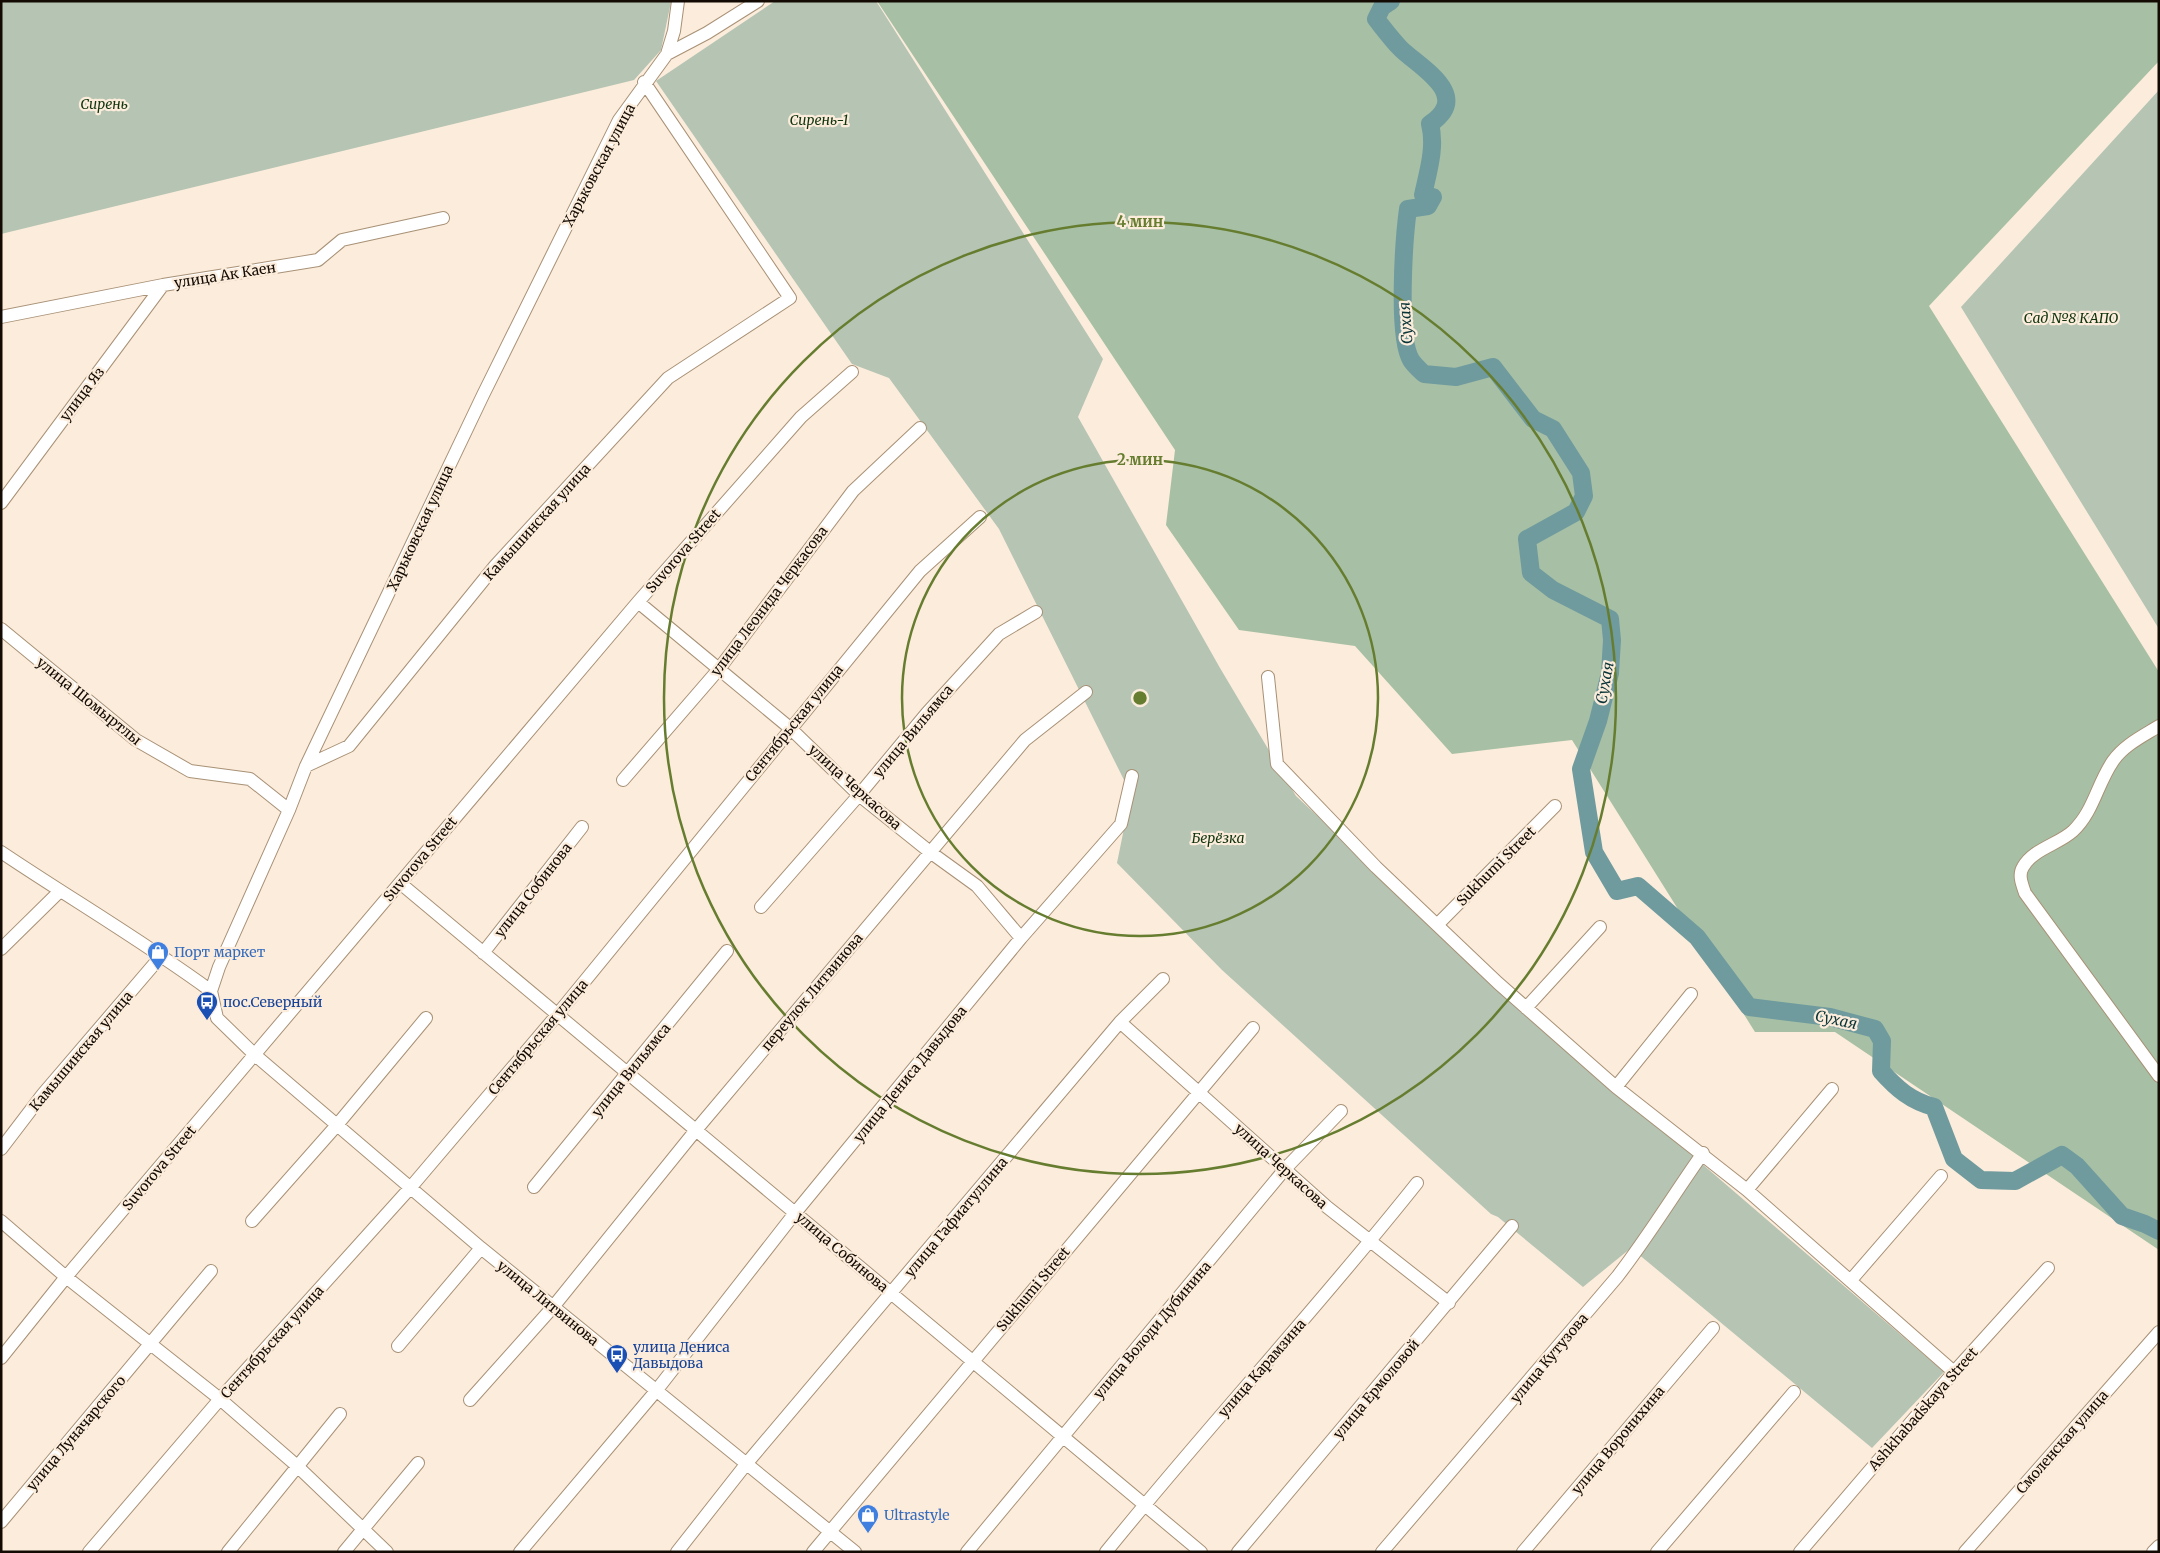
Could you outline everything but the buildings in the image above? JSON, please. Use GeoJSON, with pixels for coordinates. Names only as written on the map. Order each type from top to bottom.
{"type":"FeatureCollection","features":[{"type":"Feature","properties":{"kind":"street"},"geometry":{"type":"LineString","coordinates":[[667,54],[674,31],[678,1]]}},
{"type":"Feature","properties":{"kind":"street"},"geometry":{"type":"LineString","coordinates":[[667,54],[707,33],[758,1]]}},
{"type":"Feature","properties":{"kind":"street","name":"Харьковская улица"},"geometry":{"type":"LineString","coordinates":[[211,991],[219,967],[289,810],[306,766],[483,395],[612,134],[644,82],[667,54]]}},
{"type":"Feature","properties":{"kind":"street","name":"Камышинская улица"},"geometry":{"type":"LineString","coordinates":[[306,766],[349,746],[495,566],[668,378],[790,298],[644,82]]}},
{"type":"Feature","properties":{"kind":"street","name":"улица Ак Каен"},"geometry":{"type":"LineString","coordinates":[[1,317],[163,285],[318,260],[342,240],[442,218]]}},
{"type":"Feature","properties":{"kind":"street","name":"улица Яз"},"geometry":{"type":"LineString","coordinates":[[1,503],[163,285]]}},
{"type":"Feature","properties":{"kind":"street","name":"Suvorova Street"},"geometry":{"type":"LineString","coordinates":[[1,1358],[66,1277],[638,602],[801,417],[852,372]]}},
{"type":"Feature","properties":{"kind":"street","name":"улица Леонида Черкасова"},"geometry":{"type":"LineString","coordinates":[[624,780],[718,669],[852,492],[920,428]]}},
{"type":"Feature","properties":{"kind":"street","name":"Сентябрьская улица"},"geometry":{"type":"LineString","coordinates":[[89,1552],[220,1400],[411,1188],[557,1015],[920,571],[980,517]]}},
{"type":"Feature","properties":{"kind":"street","name":"улица Черкасова"},"geometry":{"type":"LineString","coordinates":[[638,602],[790,728],[859,795],[930,852],[977,886],[1021,938]]}},
{"type":"Feature","properties":{"kind":"street","name":"улица Вильямса"},"geometry":{"type":"LineString","coordinates":[[761,907],[859,795],[927,713],[999,634],[1036,612]]}},
{"type":"Feature","properties":{"kind":"street","name":"улица Шомыртлы"},"geometry":{"type":"LineString","coordinates":[[1,629],[136,740],[190,771],[250,779],[289,810]]}},
{"type":"Feature","properties":{"kind":"street"},"geometry":{"type":"LineString","coordinates":[[1268,677],[1277,764],[1376,867],[1526,1008],[1616,1087],[1703,1153],[1747,1190],[1954,1372]]}},
{"type":"Feature","properties":{"kind":"street","name":"переулок Литвинова"},"geometry":{"type":"LineString","coordinates":[[470,1400],[553,1307],[696,1130],[1025,740],[1086,692]]}},
{"type":"Feature","properties":{"kind":"street"},"geometry":{"type":"LineString","coordinates":[[2159,726],[2124,748],[2112,762],[2088,814],[2072,832],[2028,860],[2022,869],[2020,880],[2025,893],[2159,1076]]}},
{"type":"Feature","properties":{"kind":"street","name":"улица Дениса Давыдова"},"geometry":{"type":"LineString","coordinates":[[520,1552],[656,1391],[795,1213],[1021,938],[1121,824],[1132,776]]}},
{"type":"Feature","properties":{"kind":"street","name":"Sukhumi Street"},"geometry":{"type":"LineString","coordinates":[[1437,925],[1555,806]]}},
{"type":"Feature","properties":{"kind":"street","name":"улица Собинова"},"geometry":{"type":"LineString","coordinates":[[483,953],[582,827]]}},
{"type":"Feature","properties":{"kind":"street"},"geometry":{"type":"LineString","coordinates":[[1,852],[60,892],[162,955],[211,991]]}},
{"type":"Feature","properties":{"kind":"street","name":"улица Собинова"},"geometry":{"type":"LineString","coordinates":[[400,884],[1201,1552]]}},
{"type":"Feature","properties":{"kind":"street"},"geometry":{"type":"LineString","coordinates":[[1,950],[60,892]]}},
{"type":"Feature","properties":{"kind":"street"},"geometry":{"type":"LineString","coordinates":[[1526,1008],[1600,928]]}},
{"type":"Feature","properties":{"kind":"street","name":"улица Вильямса"},"geometry":{"type":"LineString","coordinates":[[534,1187],[727,951]]}},
{"type":"Feature","properties":{"kind":"street","name":"Камышинская улица"},"geometry":{"type":"LineString","coordinates":[[1,1149],[43,1094],[162,955]]}},
{"type":"Feature","properties":{"kind":"street","name":"улица Гафиатуллина"},"geometry":{"type":"LineString","coordinates":[[678,1552],[747,1463],[892,1294],[1120,1022],[1163,979]]}},
{"type":"Feature","properties":{"kind":"street","name":"улица Литвинова"},"geometry":{"type":"LineString","coordinates":[[211,991],[217,1018],[255,1055],[481,1248],[854,1552]]}},
{"type":"Feature","properties":{"kind":"street"},"geometry":{"type":"LineString","coordinates":[[1616,1087],[1691,994]]}},
{"type":"Feature","properties":{"kind":"street"},"geometry":{"type":"LineString","coordinates":[[252,1221],[337,1125],[426,1018]]}},
{"type":"Feature","properties":{"kind":"street","name":"улица Черкасова"},"geometry":{"type":"LineString","coordinates":[[1120,1022],[1327,1207],[1449,1303]]}},
{"type":"Feature","properties":{"kind":"street","name":"Sukhumi Street"},"geometry":{"type":"LineString","coordinates":[[813,1552],[1253,1028]]}},
{"type":"Feature","properties":{"kind":"street"},"geometry":{"type":"LineString","coordinates":[[1747,1190],[1832,1089]]}},
{"type":"Feature","properties":{"kind":"street","name":"улица Володи Дубинина"},"geometry":{"type":"LineString","coordinates":[[967,1552],[1286,1169],[1341,1111]]}},
{"type":"Feature","properties":{"kind":"street","name":"улица Кутузова"},"geometry":{"type":"LineString","coordinates":[[1382,1552],[1617,1277],[1653,1230],[1680,1184],[1703,1153]]}},
{"type":"Feature","properties":{"kind":"street"},"geometry":{"type":"LineString","coordinates":[[1851,1280],[1941,1176]]}},
{"type":"Feature","properties":{"kind":"street","name":"улица Карамзина"},"geometry":{"type":"LineString","coordinates":[[1106,1552],[1144,1504],[1370,1242],[1417,1184]]}},
{"type":"Feature","properties":{"kind":"street"},"geometry":{"type":"LineString","coordinates":[[1,1221],[66,1277],[220,1400],[296,1465],[387,1552]]}},
{"type":"Feature","properties":{"kind":"street","name":"улица Ермоловой"},"geometry":{"type":"LineString","coordinates":[[1238,1552],[1512,1226]]}},
{"type":"Feature","properties":{"kind":"street"},"geometry":{"type":"LineString","coordinates":[[398,1346],[481,1248]]}},
{"type":"Feature","properties":{"kind":"street","name":"Ashkhabadskaya Street"},"geometry":{"type":"LineString","coordinates":[[1800,1552],[1954,1372],[2048,1268]]}},
{"type":"Feature","properties":{"kind":"street","name":"улица Луначарского"},"geometry":{"type":"LineString","coordinates":[[1,1522],[211,1271]]}},
{"type":"Feature","properties":{"kind":"street","name":"улица Воронихина"},"geometry":{"type":"LineString","coordinates":[[1523,1552],[1713,1328]]}},
{"type":"Feature","properties":{"kind":"street","name":"Смоленская улица"},"geometry":{"type":"LineString","coordinates":[[1965,1552],[2159,1332]]}},
{"type":"Feature","properties":{"kind":"street"},"geometry":{"type":"LineString","coordinates":[[1657,1552],[1794,1392]]}},
{"type":"Feature","properties":{"kind":"street"},"geometry":{"type":"LineString","coordinates":[[228,1552],[296,1465],[340,1414]]}},
{"type":"Feature","properties":{"kind":"street"},"geometry":{"type":"LineString","coordinates":[[344,1552],[418,1463]]}},
{"type":"Feature","properties":{"kind":"street"},"geometry":{"type":"LineString","coordinates":[[2153,1552],[2159,1546]]}},
{"type":"Feature","properties":{"kind":"green space","name":"Сирень"},"geometry":{"type":"Polygon","coordinates":[[[1,1],[671,2],[661,50],[634,80],[1,234],[1,1]]]}},
{"type":"Feature","properties":{"kind":"green space"},"geometry":{"type":"Polygon","coordinates":[[[775,1],[876,1],[1103,359],[1078,417],[1220,668],[1296,796],[1586,1064],[1944,1372],[1872,1448],[1631,1248],[1583,1287],[1498,1217],[1491,1214],[1222,970],[1117,863],[1131,794],[999,529],[889,378],[852,364],[656,81],[775,1]]]}},
{"type":"Feature","properties":{"kind":"green space"},"geometry":{"type":"Polygon","coordinates":[[[877,1],[2159,1],[2159,61],[1929,306],[2159,672],[2159,1250],[1835,1032],[1755,1032],[1572,740],[1452,754],[1355,646],[1239,630],[1166,525],[1175,450],[877,1]]]}},
{"type":"Feature","properties":{"kind":"green space","name":"Сад №8 КАПО"},"geometry":{"type":"Polygon","coordinates":[[[2159,90],[2159,629],[1961,307],[2159,90]]]}},
{"type":"Feature","properties":{"kind":"waterway","name":"Сухая"},"geometry":{"type":"LineString","coordinates":[[1391,1],[1382,7],[1376,19],[1401,49],[1439,83],[1445,93],[1446,103],[1442,113],[1430,124],[1432,151],[1423,195],[1433,197],[1428,206],[1408,209],[1403,287],[1404,331],[1407,348],[1411,360],[1424,374],[1456,377],[1493,367],[1533,419],[1553,429],[1581,473],[1584,496],[1576,512],[1527,539],[1531,573],[1553,590],[1610,619],[1612,640],[1610,673],[1598,721],[1581,769],[1594,852],[1617,891],[1638,886],[1697,937],[1749,1007],[1830,1017],[1875,1029],[1882,1041],[1881,1071],[1905,1094],[1934,1107],[1954,1159],[1981,1180],[2015,1181],[2062,1155],[2077,1166],[2122,1216],[2159,1231]]}},
{"type":"Feature","properties":{"kind":"place","name":"Порт маркет"},"geometry":{"type":"Point","coordinates":[158,971]}},
{"type":"Feature","properties":{"kind":"place","name":"пос.Северный"},"geometry":{"type":"Point","coordinates":[207,1021]}},
{"type":"Feature","properties":{"kind":"place","name":"улица Дениса Давыдова"},"geometry":{"type":"Point","coordinates":[617,1374]}},
{"type":"Feature","properties":{"kind":"place","name":"Ultrastyle"},"geometry":{"type":"Point","coordinates":[868,1534]}},
{"type":"Feature","properties":{"kind":"park label","name":"Сирень-1"},"geometry":{"type":"Point","coordinates":[819,120]}},
{"type":"Feature","properties":{"kind":"park label","name":"Берёзка"},"geometry":{"type":"Point","coordinates":[1218,838]}}]}
